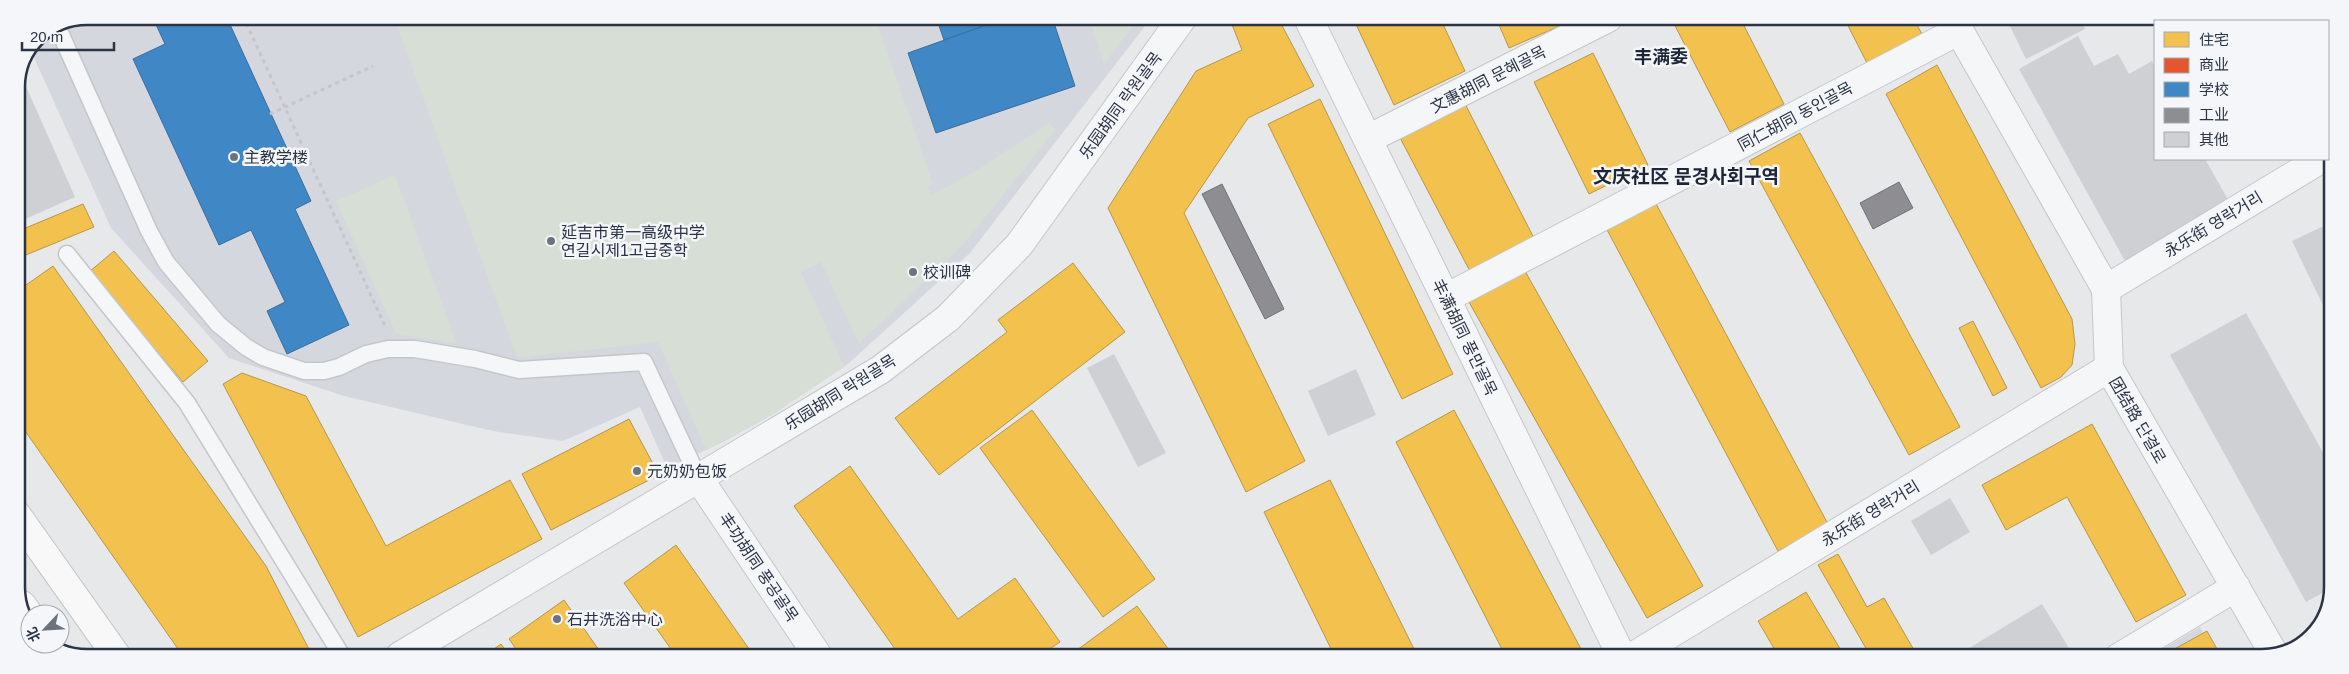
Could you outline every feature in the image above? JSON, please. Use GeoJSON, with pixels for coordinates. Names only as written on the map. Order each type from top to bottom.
{"type":"FeatureCollection","features":[{"type":"Feature","properties":{"kind":"street","name":"乐园胡同 락원골목"},"geometry":{"type":"LineString","coordinates":[[412,649],[880,370],[948,318],[1019,246],[1177,25]]}},
{"type":"Feature","properties":{"kind":"street","name":"丰满胡同 풍만골목"},"geometry":{"type":"LineString","coordinates":[[1311,25],[1618,649]]}},
{"type":"Feature","properties":{"kind":"street","name":"文惠胡同 문혜골목"},"geometry":{"type":"LineString","coordinates":[[1368,139],[1594,25]]}},
{"type":"Feature","properties":{"kind":"street","name":"团结路 단결로"},"geometry":{"type":"LineString","coordinates":[[1955,25],[2106,289],[2108,368],[2271,648]]}},
{"type":"Feature","properties":{"kind":"street","name":"同仁胡同 동인골목"},"geometry":{"type":"LineString","coordinates":[[1446,298],[1955,25]]}},
{"type":"Feature","properties":{"kind":"street","name":"永乐街 영락거리"},"geometry":{"type":"LineString","coordinates":[[2106,289],[2319,160]]}},
{"type":"Feature","properties":{"kind":"street","name":"永乐街 영락거리"},"geometry":{"type":"LineString","coordinates":[[1645,649],[2108,368]]}},
{"type":"Feature","properties":{"kind":"street","name":"丰功胡同 풍공골목"},"geometry":{"type":"LineString","coordinates":[[699,479],[813,649]]}},
{"type":"Feature","properties":{"kind":"street"},"geometry":{"type":"LineString","coordinates":[[25,527],[111,649]]}},
{"type":"Feature","properties":{"kind":"street"},"geometry":{"type":"LineString","coordinates":[[2133,649],[2236,587]]}},
{"type":"Feature","properties":{"kind":"lane"},"geometry":{"type":"LineString","coordinates":[[60,32],[149,231],[166,262],[218,324],[246,347],[263,357],[304,371],[324,371],[339,367],[366,354],[396,349],[424,350],[475,359],[519,370],[644,362],[699,479]]}},
{"type":"Feature","properties":{"kind":"lane"},"geometry":{"type":"LineString","coordinates":[[68,254],[187,403],[338,649]]}},
{"type":"Feature","properties":{"kind":"path"},"geometry":{"type":"LineString","coordinates":[[247,25],[396,349]]}},
{"type":"Feature","properties":{"kind":"path"},"geometry":{"type":"LineString","coordinates":[[270,114],[373,66]]}},
{"type":"Feature","properties":{"kind":"shaded area"},"geometry":{"type":"Polygon","coordinates":[[[397,25],[878,25],[933,184],[927,186],[931,195],[966,177],[1049,123],[1056,129],[963,245],[859,344],[821,262],[801,272],[844,366],[775,413],[706,450],[658,342],[517,358],[397,25]]]}},
{"type":"Feature","properties":{"kind":"shaded area"},"geometry":{"type":"Polygon","coordinates":[[[1092,25],[1134,25],[1104,64],[1092,25]]]}},
{"type":"Feature","properties":{"kind":"shaded area","name":"延吉市第一高级中学 연길시제1고급중학"},"geometry":{"type":"Polygon","coordinates":[[[1146,25],[970,253],[848,364],[775,413],[725,441],[667,468],[640,407],[563,441],[493,431],[344,396],[229,358],[111,228],[34,57],[43,43],[64,30],[75,26],[1146,25]]]}},
{"type":"Feature","properties":{"kind":"shaded area"},"geometry":{"type":"Polygon","coordinates":[[[395,175],[457,344],[396,334],[336,201],[395,175]]]}},
{"type":"Feature","properties":{"kind":"shaded area"},"geometry":{"type":"Polygon","coordinates":[[[2200,627],[2213,649],[2163,649],[2200,627]]]}},
{"type":"Feature","properties":{"kind":"building: 住宅"},"geometry":{"type":"Polygon","coordinates":[[[1232,25],[1282,25],[1314,86],[1248,118],[1184,213],[1305,461],[1246,492],[1108,208],[1196,71],[1242,50],[1232,25]]]}},
{"type":"Feature","properties":{"kind":"building: 住宅"},"geometry":{"type":"Polygon","coordinates":[[[1356,25],[1443,25],[1465,71],[1394,105],[1356,25]]]}},
{"type":"Feature","properties":{"kind":"building: 住宅"},"geometry":{"type":"Polygon","coordinates":[[[1499,25],[1562,25],[1509,48],[1499,25]]]}},
{"type":"Feature","properties":{"kind":"building: 住宅"},"geometry":{"type":"Polygon","coordinates":[[[1675,25],[1744,25],[1784,104],[1730,132],[1675,25]]]}},
{"type":"Feature","properties":{"kind":"building: 住宅"},"geometry":{"type":"Polygon","coordinates":[[[1848,25],[1917,25],[1922,34],[1867,63],[1848,25]]]}},
{"type":"Feature","properties":{"kind":"building: 住宅"},"geometry":{"type":"Polygon","coordinates":[[[1593,53],[1648,165],[1589,194],[1534,82],[1593,53]]]}},
{"type":"Feature","properties":{"kind":"building: 住宅"},"geometry":{"type":"Polygon","coordinates":[[[1937,65],[2072,319],[2075,344],[2072,365],[2061,377],[2041,388],[1886,94],[1937,65]]]}},
{"type":"Feature","properties":{"kind":"building: 住宅"},"geometry":{"type":"Polygon","coordinates":[[[1462,98],[1537,244],[1473,277],[1397,132],[1462,98]]]}},
{"type":"Feature","properties":{"kind":"building: 住宅"},"geometry":{"type":"Polygon","coordinates":[[[1320,99],[1453,374],[1402,399],[1268,124],[1320,99]]]}},
{"type":"Feature","properties":{"kind":"building: 住宅"},"geometry":{"type":"Polygon","coordinates":[[[1800,133],[1960,427],[1909,455],[1749,161],[1800,133]]]}},
{"type":"Feature","properties":{"kind":"building: 住宅"},"geometry":{"type":"Polygon","coordinates":[[[1654,200],[1828,524],[1778,551],[1605,226],[1654,200]]]}},
{"type":"Feature","properties":{"kind":"building: 住宅"},"geometry":{"type":"Polygon","coordinates":[[[83,204],[94,227],[25,255],[25,228],[83,204]]]}},
{"type":"Feature","properties":{"kind":"building: 住宅"},"geometry":{"type":"Polygon","coordinates":[[[114,251],[208,361],[183,382],[89,272],[114,251]]]}},
{"type":"Feature","properties":{"kind":"building: 住宅"},"geometry":{"type":"Polygon","coordinates":[[[1073,263],[1125,332],[939,475],[895,418],[1007,332],[998,320],[1073,263]]]}},
{"type":"Feature","properties":{"kind":"building: 住宅"},"geometry":{"type":"Polygon","coordinates":[[[1521,264],[1703,586],[1647,618],[1465,295],[1521,264]]]}},
{"type":"Feature","properties":{"kind":"building: 住宅"},"geometry":{"type":"Polygon","coordinates":[[[53,266],[266,566],[309,649],[178,649],[25,431],[25,286],[53,266]]]}},
{"type":"Feature","properties":{"kind":"building: 住宅"},"geometry":{"type":"Polygon","coordinates":[[[1973,321],[2007,388],[1993,396],[1959,328],[1973,321]]]}},
{"type":"Feature","properties":{"kind":"building: 住宅"},"geometry":{"type":"Polygon","coordinates":[[[242,373],[306,396],[386,546],[510,480],[542,539],[358,637],[223,384],[242,373]]]}},
{"type":"Feature","properties":{"kind":"building: 住宅"},"geometry":{"type":"Polygon","coordinates":[[[1032,410],[1155,579],[1103,617],[980,448],[1032,410]]]}},
{"type":"Feature","properties":{"kind":"building: 住宅"},"geometry":{"type":"Polygon","coordinates":[[[1454,410],[1581,649],[1502,649],[1396,442],[1454,410]]]}},
{"type":"Feature","properties":{"kind":"building: 住宅"},"geometry":{"type":"Polygon","coordinates":[[[629,419],[659,475],[551,530],[522,474],[629,419]]]}},
{"type":"Feature","properties":{"kind":"building: 住宅"},"geometry":{"type":"Polygon","coordinates":[[[2092,424],[2186,595],[2136,622],[2067,497],[2006,530],[1982,485],[2092,424]]]}},
{"type":"Feature","properties":{"kind":"building: 住宅"},"geometry":{"type":"Polygon","coordinates":[[[850,466],[958,619],[1015,578],[1060,642],[1050,649],[895,649],[794,506],[850,466]]]}},
{"type":"Feature","properties":{"kind":"building: 住宅"},"geometry":{"type":"Polygon","coordinates":[[[1330,480],[1414,649],[1331,649],[1264,512],[1330,480]]]}},
{"type":"Feature","properties":{"kind":"building: 住宅"},"geometry":{"type":"Polygon","coordinates":[[[676,545],[749,649],[671,649],[624,583],[676,545]]]}},
{"type":"Feature","properties":{"kind":"building: 住宅"},"geometry":{"type":"Polygon","coordinates":[[[1838,554],[1867,607],[1884,598],[1913,649],[1866,649],[1818,565],[1838,554]]]}},
{"type":"Feature","properties":{"kind":"building: 住宅"},"geometry":{"type":"Polygon","coordinates":[[[1806,592],[1840,649],[1774,649],[1758,621],[1806,592]]]}},
{"type":"Feature","properties":{"kind":"building: 住宅","name":"石井洗浴中心"},"geometry":{"type":"Polygon","coordinates":[[[564,600],[598,649],[516,649],[509,639],[564,600]]]}},
{"type":"Feature","properties":{"kind":"building: 住宅"},"geometry":{"type":"Polygon","coordinates":[[[1137,606],[1168,649],[1078,649],[1137,606]]]}},
{"type":"Feature","properties":{"kind":"building: 住宅"},"geometry":{"type":"Polygon","coordinates":[[[2207,631],[2217,649],[2175,649],[2207,631]]]}},
{"type":"Feature","properties":{"kind":"building: 住宅"},"geometry":{"type":"Polygon","coordinates":[[[501,644],[504,649],[494,649],[501,644]]]}},
{"type":"Feature","properties":{"kind":"building: 学校","name":"主教学楼"},"geometry":{"type":"Polygon","coordinates":[[[156,25],[230,25],[311,201],[295,209],[349,325],[287,354],[267,311],[285,302],[251,230],[219,245],[133,59],[165,44],[156,25]]]}},
{"type":"Feature","properties":{"kind":"building: 学校"},"geometry":{"type":"Polygon","coordinates":[[[939,25],[986,25],[944,40],[939,25]]]}},
{"type":"Feature","properties":{"kind":"building: 学校"},"geometry":{"type":"Polygon","coordinates":[[[987,25],[1055,25],[1075,86],[936,133],[908,53],[987,25]]]}},
{"type":"Feature","properties":{"kind":"building: 工业"},"geometry":{"type":"Polygon","coordinates":[[[1899,182],[1913,208],[1873,229],[1860,203],[1899,182]]]}},
{"type":"Feature","properties":{"kind":"building: 工业"},"geometry":{"type":"Polygon","coordinates":[[[1222,184],[1284,309],[1265,319],[1202,194],[1222,184]]]}},
{"type":"Feature","properties":{"kind":"building: 其他"},"geometry":{"type":"Polygon","coordinates":[[[2009,25],[2083,25],[2085,29],[2026,59],[2009,25]]]}},
{"type":"Feature","properties":{"kind":"building: 其他"},"geometry":{"type":"Polygon","coordinates":[[[2078,36],[2094,66],[2118,54],[2129,74],[2152,61],[2154,66],[2154,160],[2206,160],[2230,203],[2125,261],[2019,69],[2078,36]]]}},
{"type":"Feature","properties":{"kind":"building: 其他"},"geometry":{"type":"Polygon","coordinates":[[[25,85],[75,197],[25,219],[25,85]]]}},
{"type":"Feature","properties":{"kind":"building: 其他"},"geometry":{"type":"Polygon","coordinates":[[[2324,226],[2324,307],[2292,241],[2324,226]]]}},
{"type":"Feature","properties":{"kind":"building: 其他"},"geometry":{"type":"Polygon","coordinates":[[[2246,313],[2324,454],[2323,593],[2306,602],[2170,355],[2246,313]]]}},
{"type":"Feature","properties":{"kind":"building: 其他"},"geometry":{"type":"Polygon","coordinates":[[[1114,354],[1166,453],[1138,467],[1087,368],[1114,354]]]}},
{"type":"Feature","properties":{"kind":"building: 其他"},"geometry":{"type":"Polygon","coordinates":[[[1356,369],[1376,415],[1328,436],[1308,391],[1356,369]]]}},
{"type":"Feature","properties":{"kind":"building: 其他"},"geometry":{"type":"Polygon","coordinates":[[[1950,498],[1970,532],[1931,555],[1911,521],[1950,498]]]}},
{"type":"Feature","properties":{"kind":"building: 其他"},"geometry":{"type":"Polygon","coordinates":[[[2042,604],[2070,649],[1968,649],[2042,604]]]}},
{"type":"Feature","properties":{"kind":"place","name":"主教学楼"},"geometry":{"type":"Point","coordinates":[234,157]}},
{"type":"Feature","properties":{"kind":"place","name":"延吉市第一高级中学 연길시제1고급중학"},"geometry":{"type":"Point","coordinates":[551,241]}},
{"type":"Feature","properties":{"kind":"place","name":"校训碑"},"geometry":{"type":"Point","coordinates":[913,272]}},
{"type":"Feature","properties":{"kind":"place","name":"元奶奶包饭"},"geometry":{"type":"Point","coordinates":[637,471]}},
{"type":"Feature","properties":{"kind":"place","name":"石井洗浴中心"},"geometry":{"type":"Point","coordinates":[557,619]}},
{"type":"Feature","properties":{"kind":"district","name":"丰满委"},"geometry":{"type":"Point","coordinates":[1661,57]}},
{"type":"Feature","properties":{"kind":"district","name":"文庆社区 문경사회구역"},"geometry":{"type":"Point","coordinates":[1686,176]}}]}
